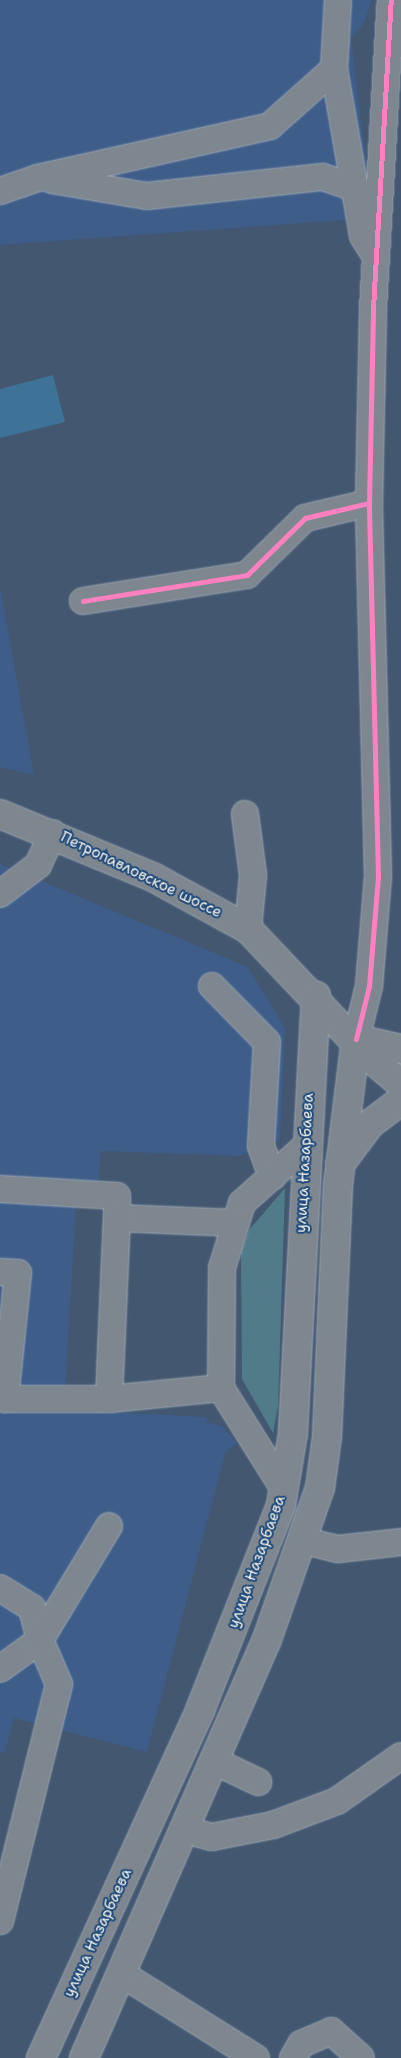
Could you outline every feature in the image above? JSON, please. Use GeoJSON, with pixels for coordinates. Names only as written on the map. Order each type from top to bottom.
{"type":"FeatureCollection","features":[{"type":"Feature","properties":{"kind":"main road","name":"Петропавловское шоссе"},"geometry":{"type":"LineString","coordinates":[[0,814],[53,833],[153,877],[248,929],[316,996],[356,1039],[368,1056],[401,1084]]}},
{"type":"Feature","properties":{"kind":"main road","name":"улица Назарбаева"},"geometry":{"type":"LineString","coordinates":[[40,2058],[200,1710],[284,1489],[293,1433],[307,1116],[316,996]]}},
{"type":"Feature","properties":{"kind":"main road"},"geometry":{"type":"LineString","coordinates":[[356,1039],[401,1049]]}},
{"type":"Feature","properties":{"kind":"main road"},"geometry":{"type":"LineString","coordinates":[[307,1116],[356,1039]]}},
{"type":"Feature","properties":{"kind":"main road"},"geometry":{"type":"LineString","coordinates":[[84,2058],[214,1761],[305,1541],[320,1488],[328,1437],[340,1164],[356,1039]]}},
{"type":"Feature","properties":{"kind":"main road"},"geometry":{"type":"LineString","coordinates":[[340,1164],[370,1124],[401,1101]]}},
{"type":"Feature","properties":{"kind":"street"},"geometry":{"type":"LineString","coordinates":[[338,0],[334,70],[363,236],[376,257]]}},
{"type":"Feature","properties":{"kind":"street"},"geometry":{"type":"LineString","coordinates":[[356,1039],[369,986],[378,876],[369,502],[376,257],[391,0]]}},
{"type":"Feature","properties":{"kind":"street"},"geometry":{"type":"LineString","coordinates":[[0,191],[38,178],[270,126],[334,70]]}},
{"type":"Feature","properties":{"kind":"street"},"geometry":{"type":"LineString","coordinates":[[38,178],[147,196],[323,177],[355,188]]}},
{"type":"Feature","properties":{"kind":"street"},"geometry":{"type":"LineString","coordinates":[[83,601],[247,575],[305,518],[369,502]]}},
{"type":"Feature","properties":{"kind":"street"},"geometry":{"type":"LineString","coordinates":[[245,814],[253,875],[248,929]]}},
{"type":"Feature","properties":{"kind":"street"},"geometry":{"type":"LineString","coordinates":[[0,894],[38,866],[53,833]]}},
{"type":"Feature","properties":{"kind":"street"},"geometry":{"type":"LineString","coordinates":[[212,986],[267,1042],[261,1146],[272,1177]]}},
{"type":"Feature","properties":{"kind":"street"},"geometry":{"type":"LineString","coordinates":[[284,1489],[221,1388],[222,1268],[242,1203],[306,1146]]}},
{"type":"Feature","properties":{"kind":"street"},"geometry":{"type":"LineString","coordinates":[[0,1189],[117,1196],[109,1399]]}},
{"type":"Feature","properties":{"kind":"street"},"geometry":{"type":"LineString","coordinates":[[117,1218],[236,1223]]}},
{"type":"Feature","properties":{"kind":"street"},"geometry":{"type":"LineString","coordinates":[[0,1272],[18,1273],[2,1399],[109,1399],[221,1388]]}},
{"type":"Feature","properties":{"kind":"street"},"geometry":{"type":"LineString","coordinates":[[0,1669],[40,1640],[109,1526]]}},
{"type":"Feature","properties":{"kind":"street"},"geometry":{"type":"LineString","coordinates":[[305,1541],[338,1549],[401,1542]]}},
{"type":"Feature","properties":{"kind":"street"},"geometry":{"type":"LineString","coordinates":[[0,1588],[32,1608],[40,1640],[59,1684],[0,1921]]}},
{"type":"Feature","properties":{"kind":"street"},"geometry":{"type":"LineString","coordinates":[[184,1830],[212,1838],[273,1824],[337,1801],[401,1756]]}},
{"type":"Feature","properties":{"kind":"street"},"geometry":{"type":"LineString","coordinates":[[214,1761],[258,1782]]}},
{"type":"Feature","properties":{"kind":"street"},"geometry":{"type":"LineString","coordinates":[[122,1974],[256,2058]]}},
{"type":"Feature","properties":{"kind":"street"},"geometry":{"type":"LineString","coordinates":[[293,2058],[301,2044],[331,2031],[361,2058]]}},
{"type":"Feature","properties":{"kind":"shaded area"},"geometry":{"type":"Polygon","coordinates":[[[0,0],[372,0],[363,25],[351,38],[373,218],[0,245],[0,0]]]}},
{"type":"Feature","properties":{"kind":"shaded area"},"geometry":{"type":"Polygon","coordinates":[[[53,375],[65,422],[0,438],[0,389],[53,375]]]}},
{"type":"Feature","properties":{"kind":"shaded area"},"geometry":{"type":"Polygon","coordinates":[[[0,586],[34,775],[0,767],[0,586]]]}},
{"type":"Feature","properties":{"kind":"shaded area"},"geometry":{"type":"Polygon","coordinates":[[[0,864],[248,967],[285,1028],[280,1140],[240,1156],[101,1151],[98,1184],[76,1204],[64,1410],[207,1417],[207,1422],[222,1426],[237,1443],[225,1453],[147,1752],[14,1718],[5,1753],[0,1752],[0,864]]]}},
{"type":"Feature","properties":{"kind":"shaded area"},"geometry":{"type":"Polygon","coordinates":[[[285,1188],[278,1406],[273,1433],[242,1379],[241,1252],[249,1230],[285,1188]]]}},
{"type":"Feature","properties":{"kind":"cycle path"},"geometry":{"type":"LineString","coordinates":[[356,1039],[369,986],[378,876],[369,503],[373,308],[391,0]]}},
{"type":"Feature","properties":{"kind":"cycle path"},"geometry":{"type":"LineString","coordinates":[[83,601],[247,575],[305,518],[369,503]]}}]}
